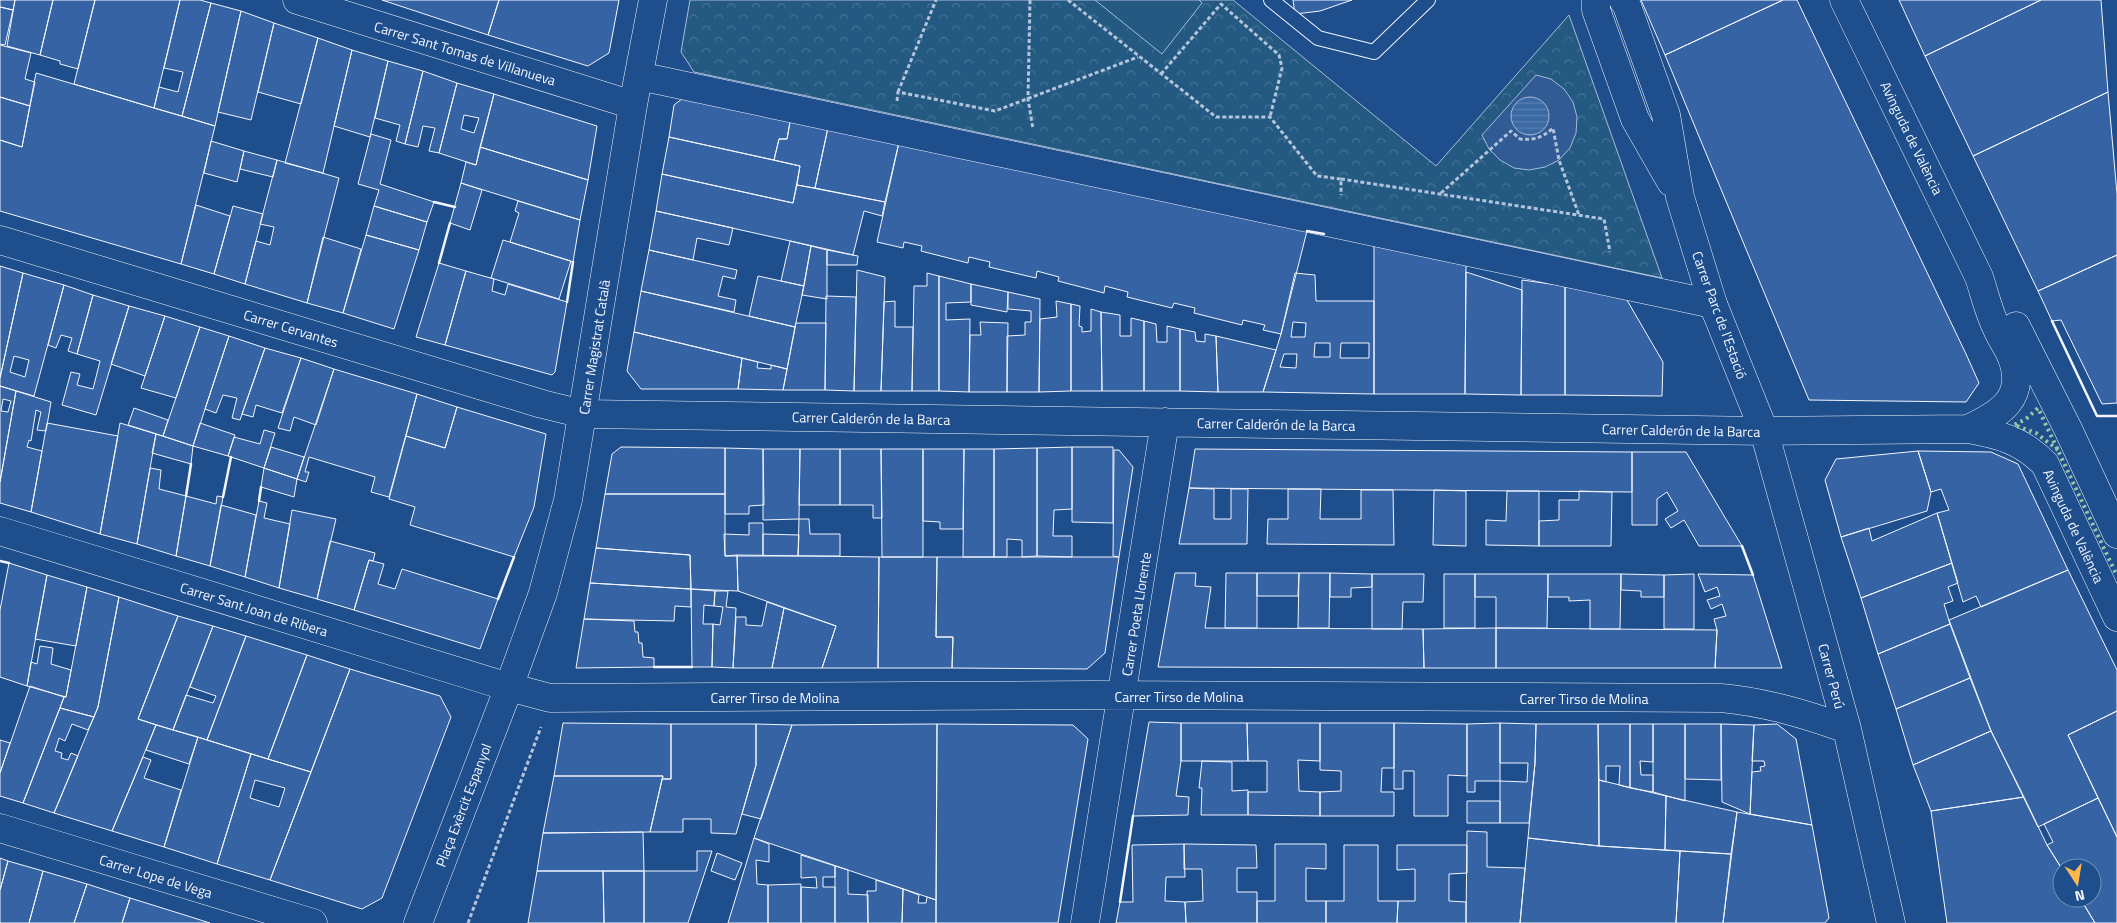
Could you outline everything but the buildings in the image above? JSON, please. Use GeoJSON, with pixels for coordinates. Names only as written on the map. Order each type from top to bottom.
{"type":"FeatureCollection","features":[{"type":"Feature","properties":{"kind":"street","name":"Carrer Sant Tomas de Villanueva"},"geometry":{"type":"LineString","coordinates":[[297,0],[633,105]]}},
{"type":"Feature","properties":{"kind":"street","name":"Carrer Magistrat Català"},"geometry":{"type":"LineString","coordinates":[[509,687],[543,592],[568,500],[633,105],[653,0]]}},
{"type":"Feature","properties":{"kind":"street","name":"Carrer Parc de l'Estació"},"geometry":{"type":"LineString","coordinates":[[1596,0],[1596,10],[1635,119],[1680,197]]}},
{"type":"Feature","properties":{"kind":"street","name":"Carrer Parc de l'Estació"},"geometry":{"type":"LineString","coordinates":[[1622,0],[1627,6],[1666,115],[1680,197],[1713,304],[1764,431]]}},
{"type":"Feature","properties":{"kind":"street","name":"Avinguda de València"},"geometry":{"type":"LineString","coordinates":[[1844,0],[1979,277],[1991,315],[2012,357],[2017,375],[2016,390],[2010,401],[1989,419],[1968,430]]}},
{"type":"Feature","properties":{"kind":"street"},"geometry":{"type":"LineString","coordinates":[[639,76],[1713,304]]}},
{"type":"Feature","properties":{"kind":"street","name":"Carrer Cervantes"},"geometry":{"type":"LineString","coordinates":[[0,240],[542,404],[583,414]]}},
{"type":"Feature","properties":{"kind":"street","name":"Avinguda de València"},"geometry":{"type":"LineString","coordinates":[[1979,277],[2014,322],[2068,429],[2117,534]]}},
{"type":"Feature","properties":{"kind":"street","name":"Carrer Calderón de la Barca"},"geometry":{"type":"LineString","coordinates":[[583,414],[1764,431],[1968,430]]}},
{"type":"Feature","properties":{"kind":"street","name":"Carrer Poeta Llorente"},"geometry":{"type":"LineString","coordinates":[[1085,923],[1165,422]]}},
{"type":"Feature","properties":{"kind":"street","name":"Avinguda de València"},"geometry":{"type":"LineString","coordinates":[[1968,430],[1998,435],[2017,443],[2031,450],[2045,464],[2117,617]]}},
{"type":"Feature","properties":{"kind":"street","name":"Carrer Perú"},"geometry":{"type":"LineString","coordinates":[[1764,431],[1777,484],[1847,729],[1891,923]]}},
{"type":"Feature","properties":{"kind":"street","name":"Carrer Sant Joan de Ribera"},"geometry":{"type":"LineString","coordinates":[[0,531],[509,687]]}},
{"type":"Feature","properties":{"kind":"street","name":"Carrer Tirso de Molina"},"geometry":{"type":"LineString","coordinates":[[509,687],[550,698],[1122,695],[1721,698],[1744,700],[1791,710],[1847,729]]}},
{"type":"Feature","properties":{"kind":"street","name":"Plaça Exèrcit Espanyol"},"geometry":{"type":"LineString","coordinates":[[418,923],[509,687]]}},
{"type":"Feature","properties":{"kind":"street","name":"Carrer Lope de Vega"},"geometry":{"type":"LineString","coordinates":[[0,828],[313,923]]}},
{"type":"Feature","properties":{"kind":"lane"},"geometry":{"type":"LineString","coordinates":[[1270,0],[1318,38],[1374,52],[1428,0]]}},
{"type":"Feature","properties":{"kind":"path"},"geometry":{"type":"LineString","coordinates":[[891,129],[898,92],[936,0]]}},
{"type":"Feature","properties":{"kind":"path"},"geometry":{"type":"LineString","coordinates":[[1030,0],[1028,98],[1037,160]]}},
{"type":"Feature","properties":{"kind":"path"},"geometry":{"type":"LineString","coordinates":[[1068,0],[1216,117],[1270,117]]}},
{"type":"Feature","properties":{"kind":"path"},"geometry":{"type":"LineString","coordinates":[[1161,74],[1221,4],[1279,55],[1282,68],[1270,117]]}},
{"type":"Feature","properties":{"kind":"path"},"geometry":{"type":"LineString","coordinates":[[898,92],[995,111],[1139,56]]}},
{"type":"Feature","properties":{"kind":"path"},"geometry":{"type":"LineString","coordinates":[[1270,117],[1317,176],[1604,219],[1616,282]]}},
{"type":"Feature","properties":{"kind":"path"},"geometry":{"type":"LineString","coordinates":[[1440,194],[1511,131],[1520,139],[1532,140],[1544,137],[1553,128],[1559,160],[1580,215]]}},
{"type":"Feature","properties":{"kind":"path"},"geometry":{"type":"LineString","coordinates":[[1342,179],[1342,224]]}},
{"type":"Feature","properties":{"kind":"green space"},"geometry":{"type":"Polygon","coordinates":[[[690,0],[1233,0],[1436,166],[1569,15],[1662,278],[694,72],[681,52],[690,0]]]}},
{"type":"Feature","properties":{"kind":"green space"},"geometry":{"type":"Polygon","coordinates":[[[1095,0],[1199,0],[1202,3],[1162,54],[1095,0]]]}},
{"type":"Feature","properties":{"kind":"shaded area"},"geometry":{"type":"Polygon","coordinates":[[[1536,75],[1551,79],[1564,89],[1573,102],[1577,117],[1576,133],[1570,148],[1559,160],[1545,167],[1529,170],[1514,168],[1500,160],[1489,149],[1482,135],[1536,75]]]}},
{"type":"Feature","properties":{"kind":"shaded area"},"geometry":{"type":"Polygon","coordinates":[[[1530,97],[1544,102],[1549,116],[1544,130],[1530,135],[1516,130],[1511,116],[1516,102],[1530,97]]]}},
{"type":"Feature","properties":{"kind":"hedge"},"geometry":{"type":"LineString","coordinates":[[2058,450],[2036,433],[2014,425],[2026,419],[2038,408],[2117,576]]}},
{"type":"Feature","properties":{"kind":"wall"},"geometry":{"type":"LineString","coordinates":[[434,202],[455,207]]}},
{"type":"Feature","properties":{"kind":"wall"},"geometry":{"type":"LineString","coordinates":[[439,263],[450,223]]}},
{"type":"Feature","properties":{"kind":"wall"},"geometry":{"type":"LineString","coordinates":[[1307,231],[1324,234]]}},
{"type":"Feature","properties":{"kind":"wall"},"geometry":{"type":"LineString","coordinates":[[567,302],[573,262]]}},
{"type":"Feature","properties":{"kind":"wall"},"geometry":{"type":"LineString","coordinates":[[2052,321],[2097,416],[2117,416]]}},
{"type":"Feature","properties":{"kind":"wall"},"geometry":{"type":"LineString","coordinates":[[223,497],[231,457]]}},
{"type":"Feature","properties":{"kind":"wall"},"geometry":{"type":"LineString","coordinates":[[186,496],[191,464]]}},
{"type":"Feature","properties":{"kind":"wall"},"geometry":{"type":"LineString","coordinates":[[259,501],[261,487]]}},
{"type":"Feature","properties":{"kind":"wall"},"geometry":{"type":"LineString","coordinates":[[1742,546],[1753,575]]}},
{"type":"Feature","properties":{"kind":"wall"},"geometry":{"type":"LineString","coordinates":[[498,599],[514,557]]}},
{"type":"Feature","properties":{"kind":"wall"},"geometry":{"type":"LineString","coordinates":[[0,561],[9,563]]}},
{"type":"Feature","properties":{"kind":"wall"},"geometry":{"type":"LineString","coordinates":[[654,667],[692,667]]}},
{"type":"Feature","properties":{"kind":"wall"},"geometry":{"type":"LineString","coordinates":[[1120,902],[1133,816]]}}]}
